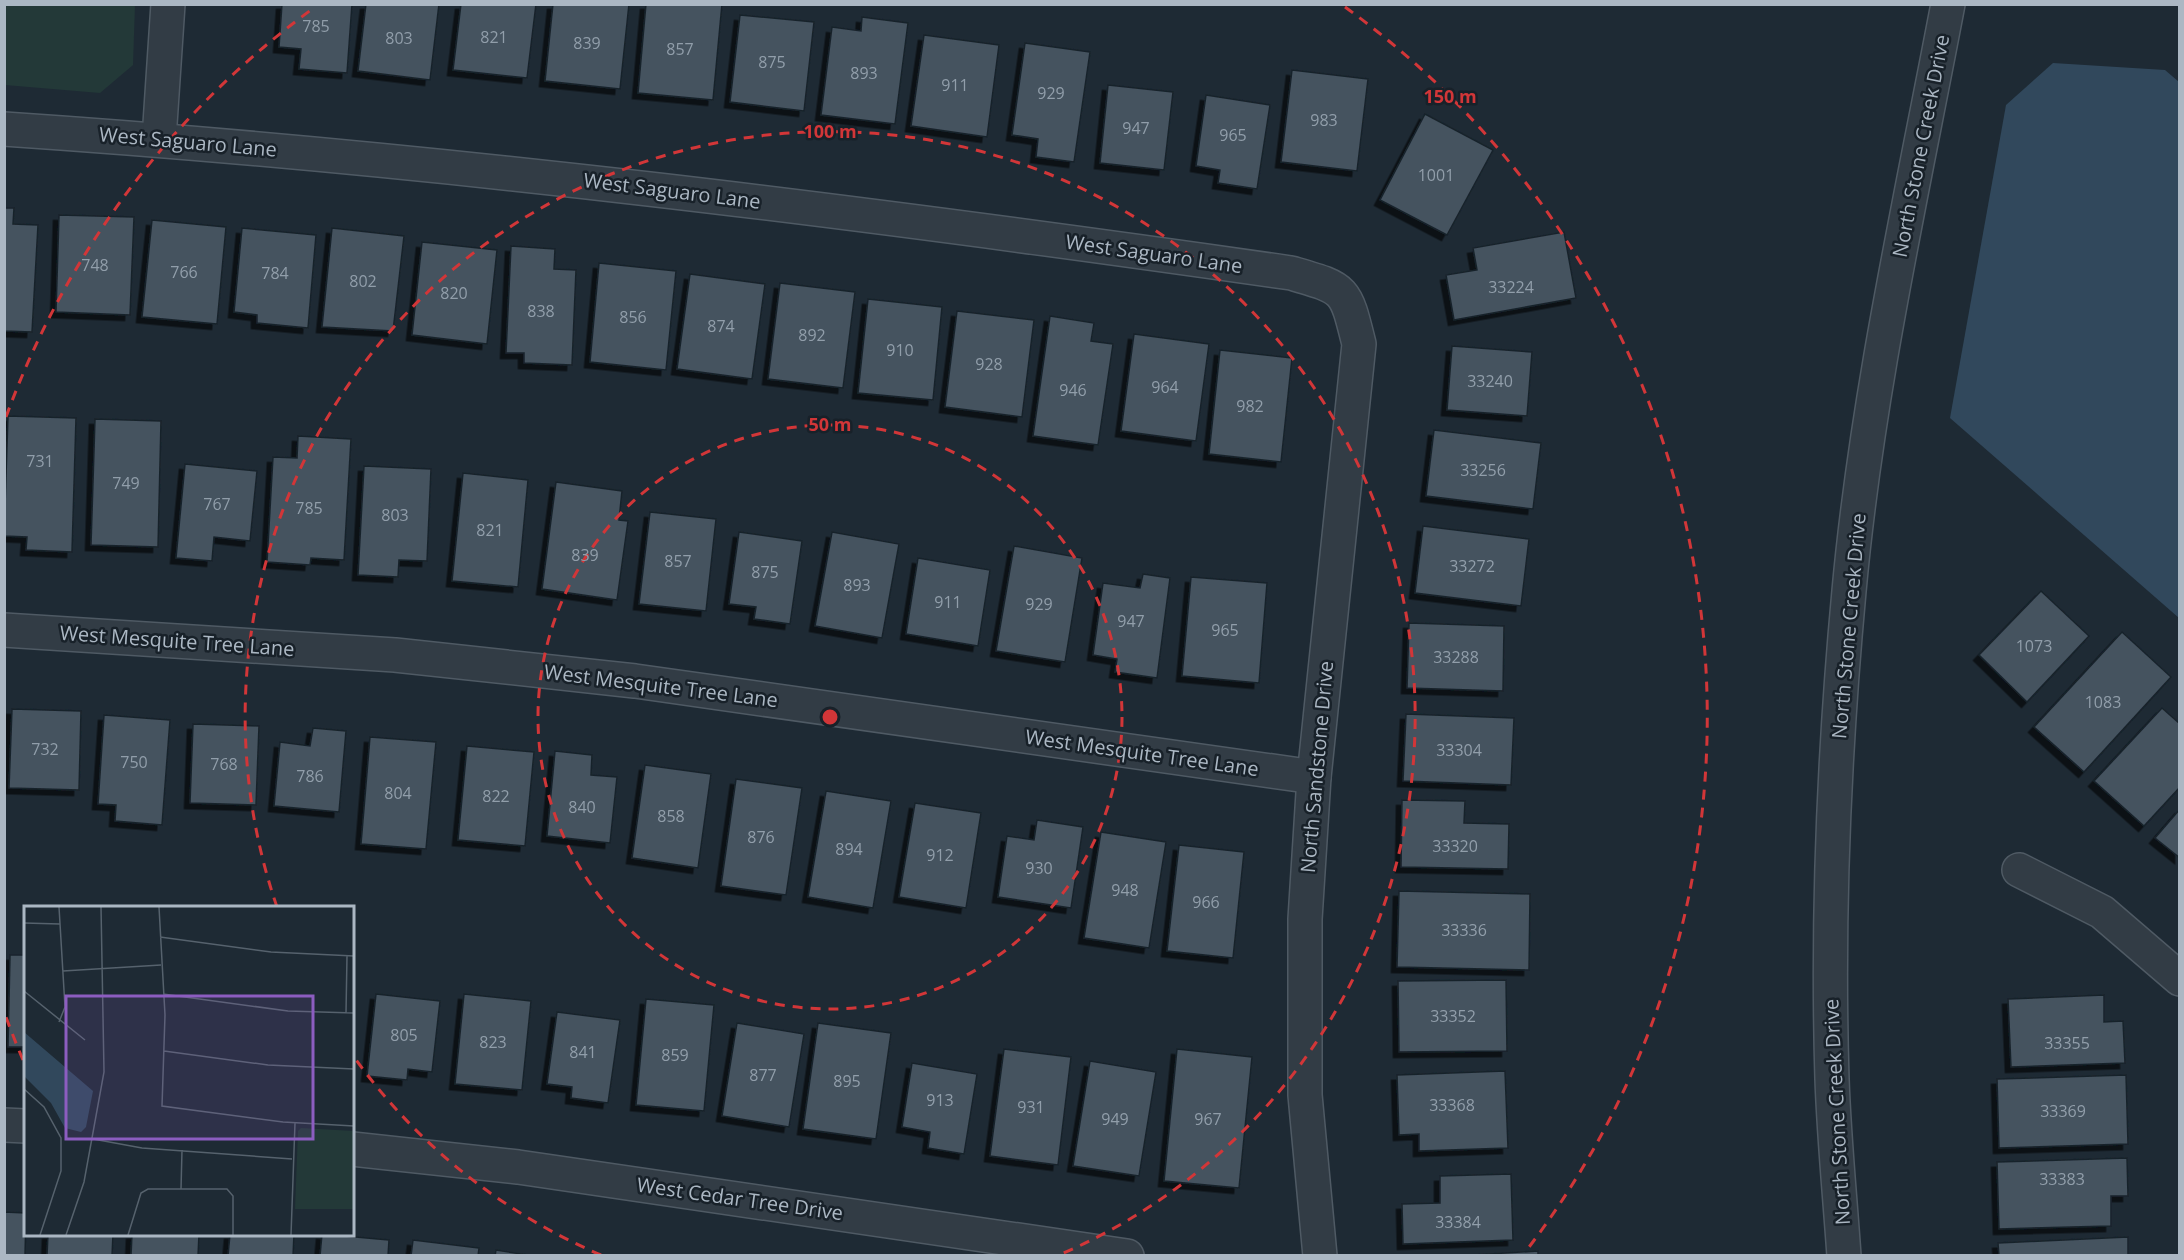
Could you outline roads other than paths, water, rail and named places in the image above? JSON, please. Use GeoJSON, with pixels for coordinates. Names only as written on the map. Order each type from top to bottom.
{"type":"FeatureCollection","features":[{"type":"Feature","properties":{"kind":"street"},"geometry":{"type":"LineString","coordinates":[[159,139],[168,4]]}},
{"type":"Feature","properties":{"kind":"street","name":"North Stone Creek Drive"},"geometry":{"type":"LineString","coordinates":[[1844,1256],[1833,1082],[1831,996],[1836,788],[1849,590],[1863,476],[1882,357],[1948,4]]}},
{"type":"Feature","properties":{"kind":"street","name":"West Saguaro Lane"},"geometry":{"type":"LineString","coordinates":[[4,129],[159,139],[563,178],[929,222],[1291,273],[1335,286]]}},
{"type":"Feature","properties":{"kind":"street","name":"North Sandstone Drive"},"geometry":{"type":"LineString","coordinates":[[1320,1256],[1305,1095],[1305,920],[1314,777],[1343,471],[1359,344],[1349,305],[1335,286]]}},
{"type":"Feature","properties":{"kind":"street","name":"West Mesquite Tree Lane"},"geometry":{"type":"LineString","coordinates":[[4,630],[395,655],[635,681],[1314,777]]}},
{"type":"Feature","properties":{"kind":"street"},"geometry":{"type":"LineString","coordinates":[[2019,870],[2102,912],[2180,979]]}},
{"type":"Feature","properties":{"kind":"street"},"geometry":{"type":"LineString","coordinates":[[4,1125],[24,1126]]}},
{"type":"Feature","properties":{"kind":"street","name":"West Cedar Tree Drive"},"geometry":{"type":"LineString","coordinates":[[354,1149],[518,1167],[1127,1256]]}},
{"type":"Feature","properties":{"kind":"water"},"geometry":{"type":"Polygon","coordinates":[[[2053,63],[2165,70],[2179,82],[2179,618],[1950,418],[2006,105],[2053,63]]]}}]}
